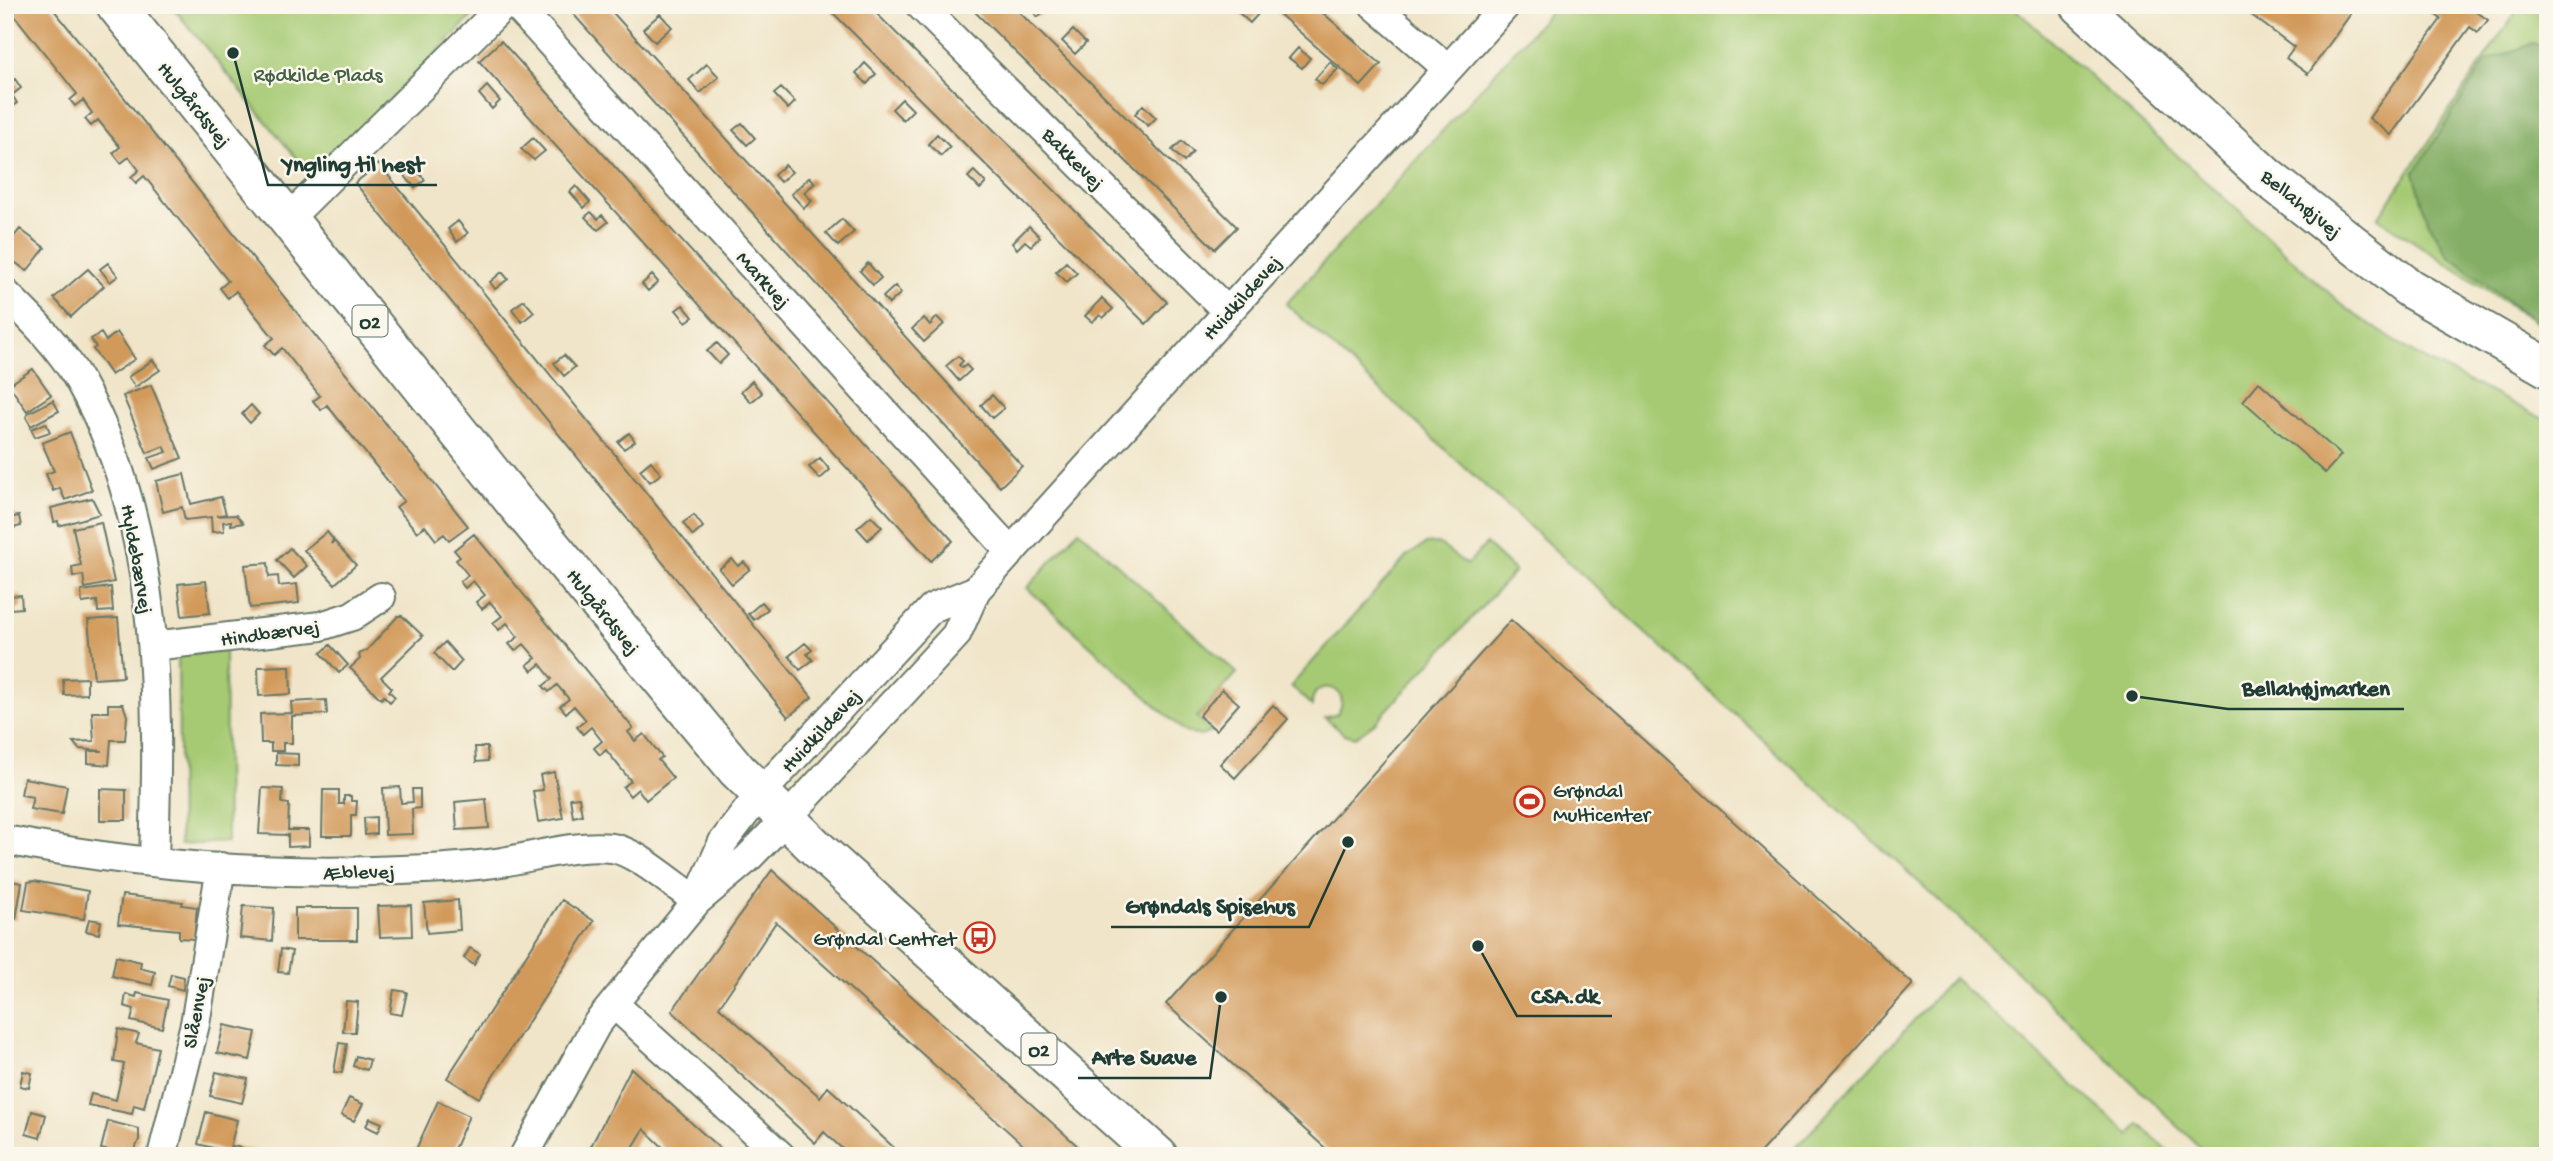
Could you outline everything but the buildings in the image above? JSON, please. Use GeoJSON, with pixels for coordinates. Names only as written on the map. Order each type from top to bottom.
{"type":"FeatureCollection","features":[{"type":"Feature","properties":{"kind":"main road","name":"Hulgårdsvej"},"geometry":{"type":"LineString","coordinates":[[116,5],[513,500],[773,807],[1157,1156]]}},
{"type":"Feature","properties":{"kind":"main road","name":"Bellahøjvej"},"geometry":{"type":"LineString","coordinates":[[2080,5],[2267,177],[2409,288],[2548,368]]}},
{"type":"Feature","properties":{"kind":"street"},"geometry":{"type":"LineString","coordinates":[[288,219],[504,5]]}},
{"type":"Feature","properties":{"kind":"street","name":"Markvej"},"geometry":{"type":"LineString","coordinates":[[516,5],[1011,552]]}},
{"type":"Feature","properties":{"kind":"street","name":"Bakkevej"},"geometry":{"type":"LineString","coordinates":[[920,5],[1228,312]]}},
{"type":"Feature","properties":{"kind":"street"},"geometry":{"type":"LineString","coordinates":[[1374,5],[1448,69]]}},
{"type":"Feature","properties":{"kind":"street","name":"Hvidkildevej"},"geometry":{"type":"LineString","coordinates":[[773,807],[956,635],[976,590],[1506,5]]}},
{"type":"Feature","properties":{"kind":"street","name":"Hyldebærvej"},"geometry":{"type":"LineString","coordinates":[[5,293],[39,325],[80,381],[105,432],[125,491],[140,552],[153,646],[157,762],[154,862]]}},
{"type":"Feature","properties":{"kind":"street","name":"Hvidkildevej"},"geometry":{"type":"LineString","coordinates":[[524,1156],[596,1025],[697,901],[747,859],[773,807],[932,608],[976,590]]}},
{"type":"Feature","properties":{"kind":"street","name":"Hindbærvej"},"geometry":{"type":"LineString","coordinates":[[153,646],[321,626],[352,616],[381,597]]}},
{"type":"Feature","properties":{"kind":"street","name":"Æblevej"},"geometry":{"type":"LineString","coordinates":[[5,840],[64,852],[154,862],[316,872],[401,870],[496,863],[587,848],[615,848],[697,901]]}},
{"type":"Feature","properties":{"kind":"street","name":"Slåenvej"},"geometry":{"type":"LineString","coordinates":[[162,1156],[195,1024],[221,867]]}},
{"type":"Feature","properties":{"kind":"street"},"geometry":{"type":"LineString","coordinates":[[614,1004],[781,1156]]}},
{"type":"Feature","properties":{"kind":"green space","name":"Rødkilde Plads"},"geometry":{"type":"Polygon","coordinates":[[[171,5],[483,5],[313,179],[171,5]]]}},
{"type":"Feature","properties":{"kind":"green space"},"geometry":{"type":"Polygon","coordinates":[[[1556,5],[2011,5],[2348,310],[2418,356],[2548,421],[2548,1156],[2209,1156],[2016,971],[1286,304],[1556,5]]]}},
{"type":"Feature","properties":{"kind":"green space"},"geometry":{"type":"Polygon","coordinates":[[[2520,5],[2548,5],[2548,316],[2540,325],[2378,218],[2520,5]]]}},
{"type":"Feature","properties":{"kind":"green space"},"geometry":{"type":"Polygon","coordinates":[[[2532,44],[2548,47],[2548,316],[2540,325],[2448,255],[2428,221],[2414,173],[2486,61],[2532,44]]]}},
{"type":"Feature","properties":{"kind":"green space"},"geometry":{"type":"Polygon","coordinates":[[[1079,530],[1237,673],[1197,717],[1212,732],[1200,736],[1184,731],[1027,588],[1079,530]]]}},
{"type":"Feature","properties":{"kind":"green space"},"geometry":{"type":"Polygon","coordinates":[[[1438,543],[1467,565],[1486,544],[1515,571],[1375,723],[1355,737],[1344,734],[1325,718],[1337,714],[1341,697],[1337,692],[1331,688],[1318,690],[1312,706],[1291,686],[1407,556],[1426,544],[1438,543]]]}},
{"type":"Feature","properties":{"kind":"green space"},"geometry":{"type":"Polygon","coordinates":[[[225,651],[227,842],[180,845],[178,654],[225,651]]]}},
{"type":"Feature","properties":{"kind":"green space"},"geometry":{"type":"Polygon","coordinates":[[[1953,978],[2130,1135],[2139,1124],[2174,1156],[1788,1156],[1953,978]]]}},
{"type":"Feature","properties":{"kind":"place","name":"Yngling til hest"},"geometry":{"type":"Point","coordinates":[233,53]}},
{"type":"Feature","properties":{"kind":"place","name":"Bellahøjmarken"},"geometry":{"type":"Point","coordinates":[2132,696]}},
{"type":"Feature","properties":{"kind":"place","name":"Grøndal Multicenter"},"geometry":{"type":"Point","coordinates":[1530,802]}},
{"type":"Feature","properties":{"kind":"place","name":"Grøndals Spisehus"},"geometry":{"type":"Point","coordinates":[1348,842]}},
{"type":"Feature","properties":{"kind":"place","name":"Grøndal Centret"},"geometry":{"type":"Point","coordinates":[979,938]}},
{"type":"Feature","properties":{"kind":"place","name":"CSA.dk"},"geometry":{"type":"Point","coordinates":[1478,946]}},
{"type":"Feature","properties":{"kind":"place","name":"Arte Suave"},"geometry":{"type":"Point","coordinates":[1221,997]}}]}
